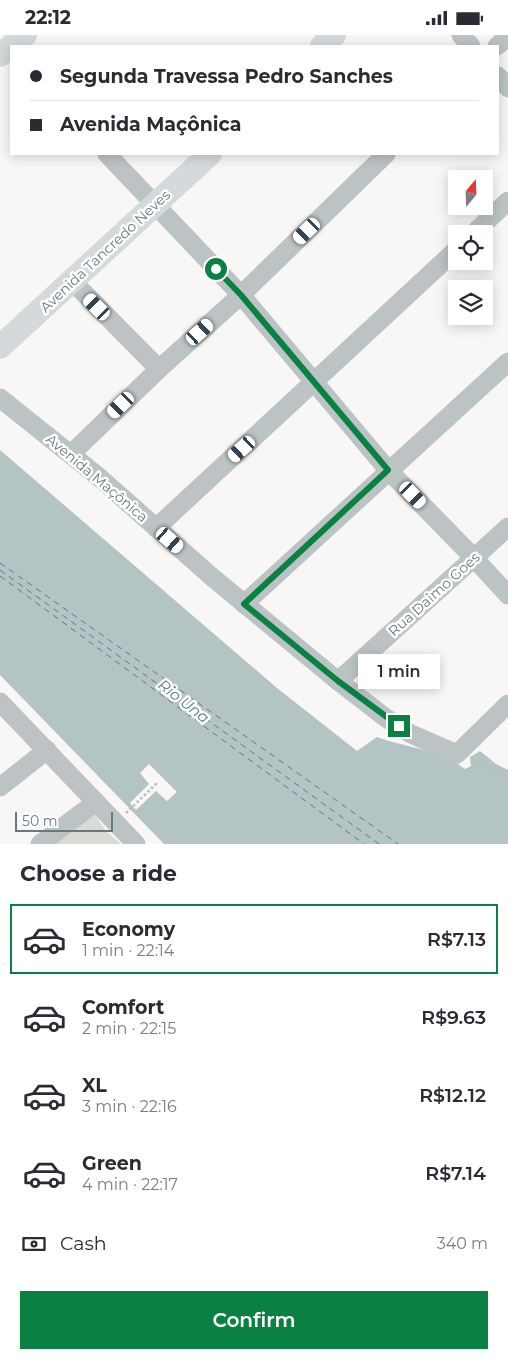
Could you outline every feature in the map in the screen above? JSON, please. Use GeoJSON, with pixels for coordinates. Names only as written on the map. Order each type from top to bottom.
{"type":"FeatureCollection","features":[{"type":"Feature","properties":{"kind":"main road"},"geometry":{"type":"LineString","coordinates":[[12,45],[25,35]]}},
{"type":"Feature","properties":{"kind":"main road"},"geometry":{"type":"LineString","coordinates":[[323,45],[334,35]]}},
{"type":"Feature","properties":{"kind":"main road"},"geometry":{"type":"LineString","coordinates":[[0,55],[10,47]]}},
{"type":"Feature","properties":{"kind":"main road","name":"Avenida Tancredo Neves"},"geometry":{"type":"LineString","coordinates":[[0,347],[73,282],[209,155]]}},
{"type":"Feature","properties":{"kind":"street"},"geometry":{"type":"LineString","coordinates":[[461,35],[470,45]]}},
{"type":"Feature","properties":{"kind":"street"},"geometry":{"type":"LineString","coordinates":[[499,77],[508,88]]}},
{"type":"Feature","properties":{"kind":"street"},"geometry":{"type":"LineString","coordinates":[[108,155],[241,295],[388,470],[508,595]]}},
{"type":"Feature","properties":{"kind":"street"},"geometry":{"type":"LineString","coordinates":[[71,454],[158,369],[241,295],[385,155]]}},
{"type":"Feature","properties":{"kind":"street"},"geometry":{"type":"LineString","coordinates":[[483,225],[508,201]]}},
{"type":"Feature","properties":{"kind":"street"},"geometry":{"type":"LineString","coordinates":[[156,528],[448,257]]}},
{"type":"Feature","properties":{"kind":"street"},"geometry":{"type":"LineString","coordinates":[[73,282],[158,369]]}},
{"type":"Feature","properties":{"kind":"street"},"geometry":{"type":"LineString","coordinates":[[244,604],[508,362]]}},
{"type":"Feature","properties":{"kind":"street","name":"Avenida Maçônica"},"geometry":{"type":"LineString","coordinates":[[0,398],[71,454],[244,604],[338,681],[386,718],[411,734],[457,754]]}},
{"type":"Feature","properties":{"kind":"street","name":"Rua Daimo Goes"},"geometry":{"type":"LineString","coordinates":[[338,681],[508,527]]}},
{"type":"Feature","properties":{"kind":"street"},"geometry":{"type":"LineString","coordinates":[[0,702],[136,844]]}},
{"type":"Feature","properties":{"kind":"street"},"geometry":{"type":"LineString","coordinates":[[457,754],[508,704]]}},
{"type":"Feature","properties":{"kind":"street"},"geometry":{"type":"LineString","coordinates":[[0,787],[47,750]]}},
{"type":"Feature","properties":{"kind":"street"},"geometry":{"type":"LineString","coordinates":[[40,844],[96,802]]}},
{"type":"Feature","properties":{"kind":"path"},"geometry":{"type":"LineString","coordinates":[[457,754],[508,777]]}},
{"type":"Feature","properties":{"kind":"path"},"geometry":{"type":"LineString","coordinates":[[116,823],[157,783]]}},
{"type":"Feature","properties":{"kind":"shaded area"},"geometry":{"type":"Polygon","coordinates":[[[94,814],[107,832],[121,844],[55,844],[94,814]]]}},
{"type":"Feature","properties":{"kind":"water","name":"Rio Una"},"geometry":{"type":"Polygon","coordinates":[[[0,450],[277,688],[357,751],[377,737],[434,753],[455,762],[465,769],[471,766],[470,757],[480,751],[496,764],[508,770],[508,844],[164,844],[0,675],[0,450]]]}},
{"type":"Feature","properties":{"kind":"pier"},"geometry":{"type":"Polygon","coordinates":[[[149,764],[177,792],[167,801],[156,791],[136,810],[130,803],[149,784],[140,773],[149,764]]]}},
{"type":"Feature","properties":{"kind":"ferry route"},"geometry":{"type":"LineString","coordinates":[[0,563],[398,844]]}},
{"type":"Feature","properties":{"kind":"ferry route"},"geometry":{"type":"LineString","coordinates":[[0,570],[379,844]]}},
{"type":"Feature","properties":{"kind":"ferry route"},"geometry":{"type":"LineString","coordinates":[[0,576],[364,844]]}},
{"type":"Feature","properties":{"kind":"route"},"geometry":{"type":"LineString","coordinates":[[216,269],[241,295],[388,470],[244,604],[338,681],[399,726]]}}]}
